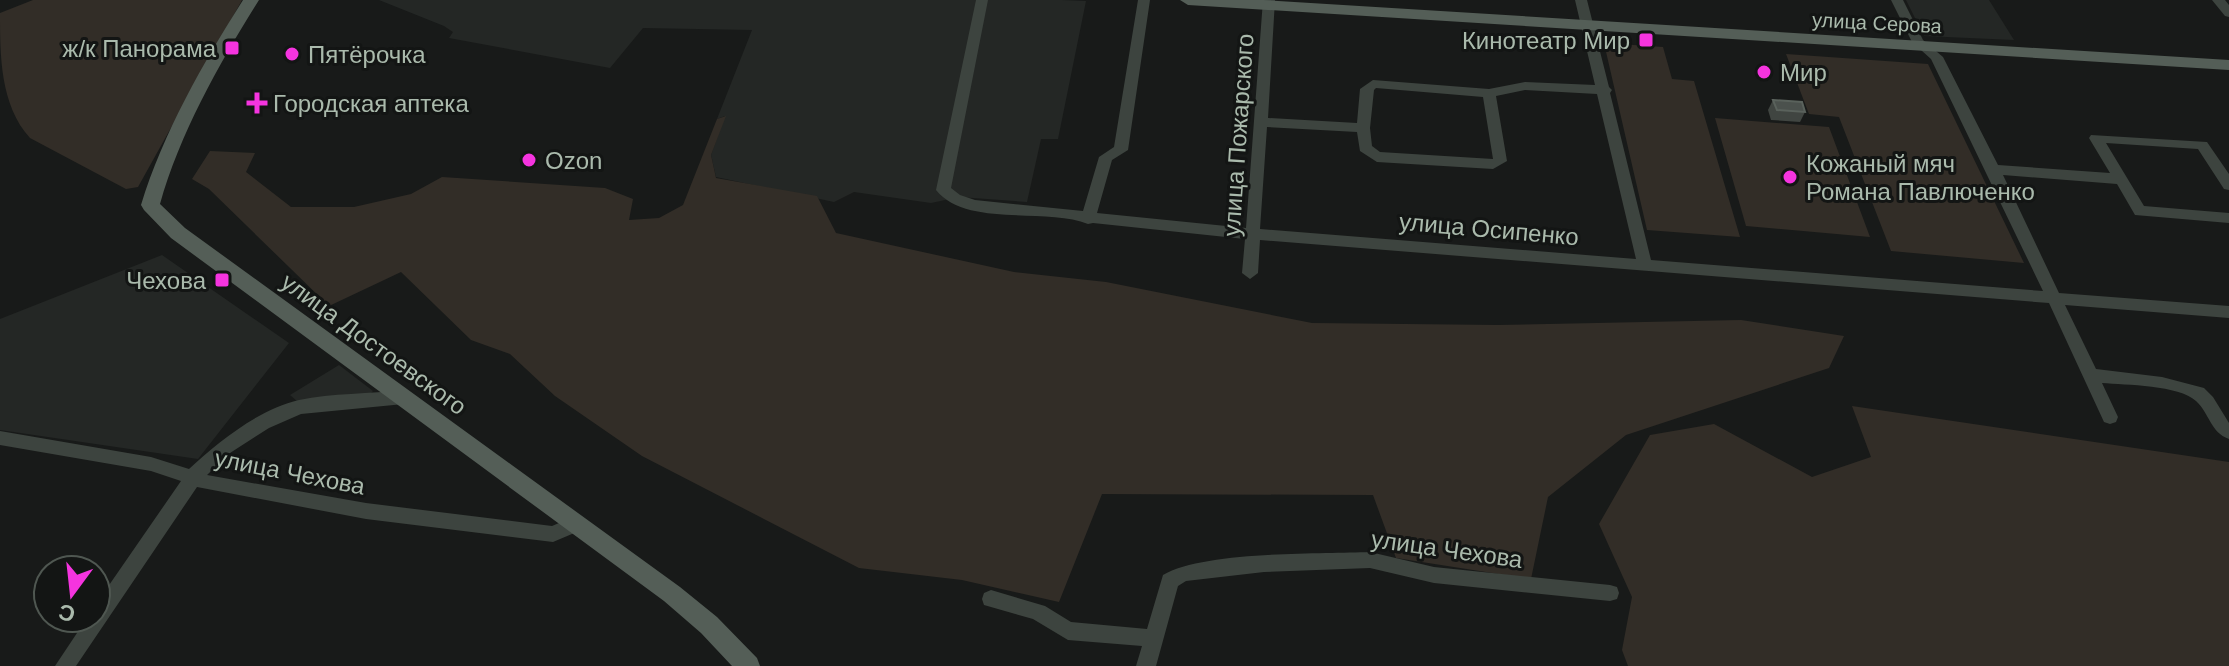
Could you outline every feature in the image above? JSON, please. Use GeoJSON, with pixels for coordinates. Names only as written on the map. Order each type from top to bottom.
{"type":"FeatureCollection","features":[{"type":"Feature","properties":{"kind":"main road","name":"улица Достоевского"},"geometry":{"type":"LineString","coordinates":[[251,0],[230,33],[180,130],[158,178],[150,205],[178,233],[404,397],[573,525],[672,594],[709,625],[748,666]]}},
{"type":"Feature","properties":{"kind":"main road","name":"улица Серова"},"geometry":{"type":"LineString","coordinates":[[1188,0],[2229,65]]}},
{"type":"Feature","properties":{"kind":"street","name":"улица Осипенко"},"geometry":{"type":"LineString","coordinates":[[982,0],[943,190],[955,199],[974,205],[1251,234],[2229,312]]}},
{"type":"Feature","properties":{"kind":"street"},"geometry":{"type":"LineString","coordinates":[[1088,219],[1106,157],[1121,150],[1144,0]]}},
{"type":"Feature","properties":{"kind":"street"},"geometry":{"type":"LineString","coordinates":[[1581,0],[1645,266]]}},
{"type":"Feature","properties":{"kind":"street"},"geometry":{"type":"LineString","coordinates":[[1897,0],[1918,42],[1936,57],[1993,169],[2110,417]]}},
{"type":"Feature","properties":{"kind":"street"},"geometry":{"type":"LineString","coordinates":[[2218,0],[2229,13]]}},
{"type":"Feature","properties":{"kind":"street","name":"улица Пожарского"},"geometry":{"type":"LineString","coordinates":[[1250,273],[1269,3]]}},
{"type":"Feature","properties":{"kind":"street"},"geometry":{"type":"LineString","coordinates":[[1489,93],[1500,161],[1493,164],[1377,157],[1365,148],[1363,128],[1367,89],[1373,84],[1489,93],[1525,86],[1605,90]]}},
{"type":"Feature","properties":{"kind":"street"},"geometry":{"type":"LineString","coordinates":[[1261,122],[1363,128]]}},
{"type":"Feature","properties":{"kind":"street"},"geometry":{"type":"LineString","coordinates":[[2229,185],[2202,145],[2096,138],[2140,211],[2229,218]]}},
{"type":"Feature","properties":{"kind":"street"},"geometry":{"type":"LineString","coordinates":[[1993,169],[2121,179]]}},
{"type":"Feature","properties":{"kind":"street"},"geometry":{"type":"LineString","coordinates":[[2090,375],[2188,388],[2207,401],[2218,422],[2229,432]]}},
{"type":"Feature","properties":{"kind":"street"},"geometry":{"type":"LineString","coordinates":[[65,666],[194,476],[224,448],[263,423],[299,407],[404,397]]}},
{"type":"Feature","properties":{"kind":"street","name":"улица Чехова"},"geometry":{"type":"LineString","coordinates":[[0,438],[151,464],[202,481],[366,511],[553,534],[573,525]]}},
{"type":"Feature","properties":{"kind":"street","name":"улица Чехова"},"geometry":{"type":"LineString","coordinates":[[1153,638],[1170,581],[1183,573],[1264,564],[1370,560],[1434,575],[1610,593]]}},
{"type":"Feature","properties":{"kind":"street"},"geometry":{"type":"LineString","coordinates":[[991,599],[1038,612],[1068,631],[1153,638],[1146,666]]}},
{"type":"Feature","properties":{"kind":"shaded area"},"geometry":{"type":"Polygon","coordinates":[[[33,0],[242,0],[138,187],[126,189],[30,138],[20,125],[7,95],[4,79],[0,13],[33,0]]]}},
{"type":"Feature","properties":{"kind":"shaded area"},"geometry":{"type":"Polygon","coordinates":[[[379,0],[1086,1],[1058,139],[1041,139],[1027,202],[959,197],[931,203],[854,192],[834,202],[716,177],[711,155],[725,116],[717,119],[752,30],[643,28],[610,68],[449,38],[453,32],[444,26],[379,0]]]}},
{"type":"Feature","properties":{"kind":"shaded area"},"geometry":{"type":"Polygon","coordinates":[[[1906,0],[1989,0],[2014,40],[1924,36],[1906,0]]]}},
{"type":"Feature","properties":{"kind":"shaded area"},"geometry":{"type":"Polygon","coordinates":[[[1604,43],[1663,47],[1672,79],[1694,81],[1740,237],[1647,230],[1604,43]]]}},
{"type":"Feature","properties":{"kind":"shaded area"},"geometry":{"type":"Polygon","coordinates":[[[1786,54],[1928,64],[2024,263],[1891,251],[1839,117],[1809,114],[1786,54]]]}},
{"type":"Feature","properties":{"kind":"shaded area"},"geometry":{"type":"Polygon","coordinates":[[[726,116],[711,155],[716,178],[817,196],[836,233],[1014,272],[1106,282],[1312,323],[1498,325],[1741,320],[1844,336],[1829,368],[1626,435],[1548,497],[1531,579],[1396,558],[1373,495],[1102,494],[1059,602],[962,580],[859,568],[642,456],[555,396],[510,354],[471,340],[401,272],[329,306],[209,189],[192,179],[210,151],[255,153],[246,172],[291,207],[354,207],[411,194],[442,177],[605,188],[633,199],[629,220],[659,218],[683,205],[717,119],[726,116]]]}},
{"type":"Feature","properties":{"kind":"shaded area","name":"Кожаный мяч Романа Павлюченко"},"geometry":{"type":"Polygon","coordinates":[[[1715,118],[1829,127],[1870,237],[1746,226],[1715,118]]]}},
{"type":"Feature","properties":{"kind":"shaded area"},"geometry":{"type":"Polygon","coordinates":[[[162,255],[289,343],[198,459],[0,430],[0,319],[162,255]]]}},
{"type":"Feature","properties":{"kind":"shaded area"},"geometry":{"type":"Polygon","coordinates":[[[339,365],[373,391],[367,397],[298,402],[290,395],[339,365]]]}},
{"type":"Feature","properties":{"kind":"shaded area"},"geometry":{"type":"Polygon","coordinates":[[[1852,406],[2229,462],[2229,666],[1628,666],[1622,650],[1632,597],[1599,524],[1650,435],[1714,424],[1812,477],[1871,457],[1852,406]]]}},
{"type":"Feature","properties":{"kind":"building"},"geometry":{"type":"Polygon","coordinates":[[[1773,100],[1802,102],[1805,112],[1777,110],[1773,100]]]}},
{"type":"Feature","properties":{"kind":"place","name":"Кинотеатр Мир"},"geometry":{"type":"Point","coordinates":[1646,40]}},
{"type":"Feature","properties":{"kind":"place","name":"ж/к Панорама"},"geometry":{"type":"Point","coordinates":[232,48]}},
{"type":"Feature","properties":{"kind":"place","name":"Пятёрочка"},"geometry":{"type":"Point","coordinates":[292,54]}},
{"type":"Feature","properties":{"kind":"place","name":"Мир"},"geometry":{"type":"Point","coordinates":[1764,72]}},
{"type":"Feature","properties":{"kind":"place","name":"Городская аптека"},"geometry":{"type":"Point","coordinates":[257,103]}},
{"type":"Feature","properties":{"kind":"place","name":"Ozon"},"geometry":{"type":"Point","coordinates":[529,160]}},
{"type":"Feature","properties":{"kind":"place","name":"Кожаный мяч Романа Павлюченко"},"geometry":{"type":"Point","coordinates":[1790,177]}},
{"type":"Feature","properties":{"kind":"place","name":"Чехова"},"geometry":{"type":"Point","coordinates":[222,280]}}]}
